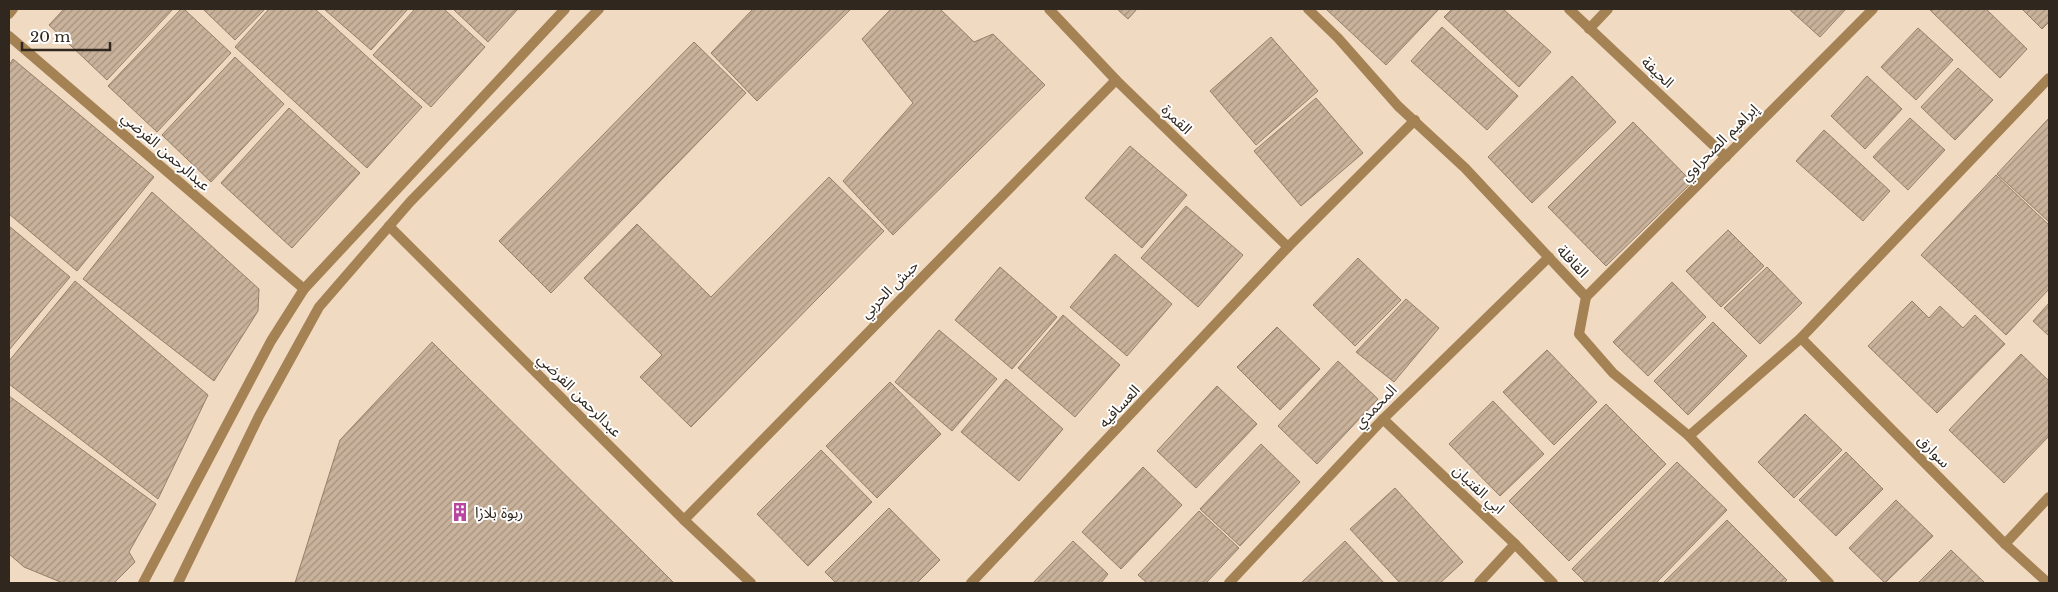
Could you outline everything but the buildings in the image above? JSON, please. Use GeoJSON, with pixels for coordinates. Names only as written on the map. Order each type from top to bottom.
{"type":"FeatureCollection","features":[{"type":"Feature","properties":{"kind":"street"},"geometry":{"type":"LineString","coordinates":[[9,14],[13,9]]}},
{"type":"Feature","properties":{"kind":"street"},"geometry":{"type":"LineString","coordinates":[[143,583],[271,341],[304,289],[565,9]]}},
{"type":"Feature","properties":{"kind":"street"},"geometry":{"type":"LineString","coordinates":[[178,583],[259,416],[319,307],[410,202],[599,9]]}},
{"type":"Feature","properties":{"kind":"street","name":"القمرة"},"geometry":{"type":"LineString","coordinates":[[1049,9],[1116,80],[1288,247]]}},
{"type":"Feature","properties":{"kind":"street","name":"القافلة"},"geometry":{"type":"LineString","coordinates":[[1308,9],[1338,38],[1398,106],[1465,168],[1586,297],[1579,334],[1614,373],[1689,436],[1830,583]]}},
{"type":"Feature","properties":{"kind":"street","name":"الحيفة"},"geometry":{"type":"LineString","coordinates":[[1569,9],[1726,157]]}},
{"type":"Feature","properties":{"kind":"street"},"geometry":{"type":"LineString","coordinates":[[1589,29],[1608,9]]}},
{"type":"Feature","properties":{"kind":"street","name":"إبراهيم الصحراوي"},"geometry":{"type":"LineString","coordinates":[[1586,297],[1873,9]]}},
{"type":"Feature","properties":{"kind":"street","name":"عبدالرحمن الفرضي"},"geometry":{"type":"LineString","coordinates":[[9,36],[304,289]]}},
{"type":"Feature","properties":{"kind":"street"},"geometry":{"type":"LineString","coordinates":[[1689,436],[1801,338],[2049,78]]}},
{"type":"Feature","properties":{"kind":"street","name":"حبش الحربي"},"geometry":{"type":"LineString","coordinates":[[684,520],[1116,80]]}},
{"type":"Feature","properties":{"kind":"street","name":"العسافيه"},"geometry":{"type":"LineString","coordinates":[[971,583],[1288,247],[1414,120]]}},
{"type":"Feature","properties":{"kind":"street","name":"عبدالرحمن الفرضي"},"geometry":{"type":"LineString","coordinates":[[390,226],[684,520],[751,583]]}},
{"type":"Feature","properties":{"kind":"street","name":"المحمدي"},"geometry":{"type":"LineString","coordinates":[[1229,583],[1383,419],[1549,257]]}},
{"type":"Feature","properties":{"kind":"street","name":"سوارق"},"geometry":{"type":"LineString","coordinates":[[1801,338],[2005,544],[2048,583]]}},
{"type":"Feature","properties":{"kind":"street","name":"ابي الفتيان"},"geometry":{"type":"LineString","coordinates":[[1383,419],[1515,544],[1553,583]]}},
{"type":"Feature","properties":{"kind":"street"},"geometry":{"type":"LineString","coordinates":[[2005,544],[2049,498]]}},
{"type":"Feature","properties":{"kind":"street"},"geometry":{"type":"LineString","coordinates":[[1479,583],[1515,544]]}},
{"type":"Feature","properties":{"kind":"place","name":"ربوة بلازا"},"geometry":{"type":"Point","coordinates":[460,512]}}]}
